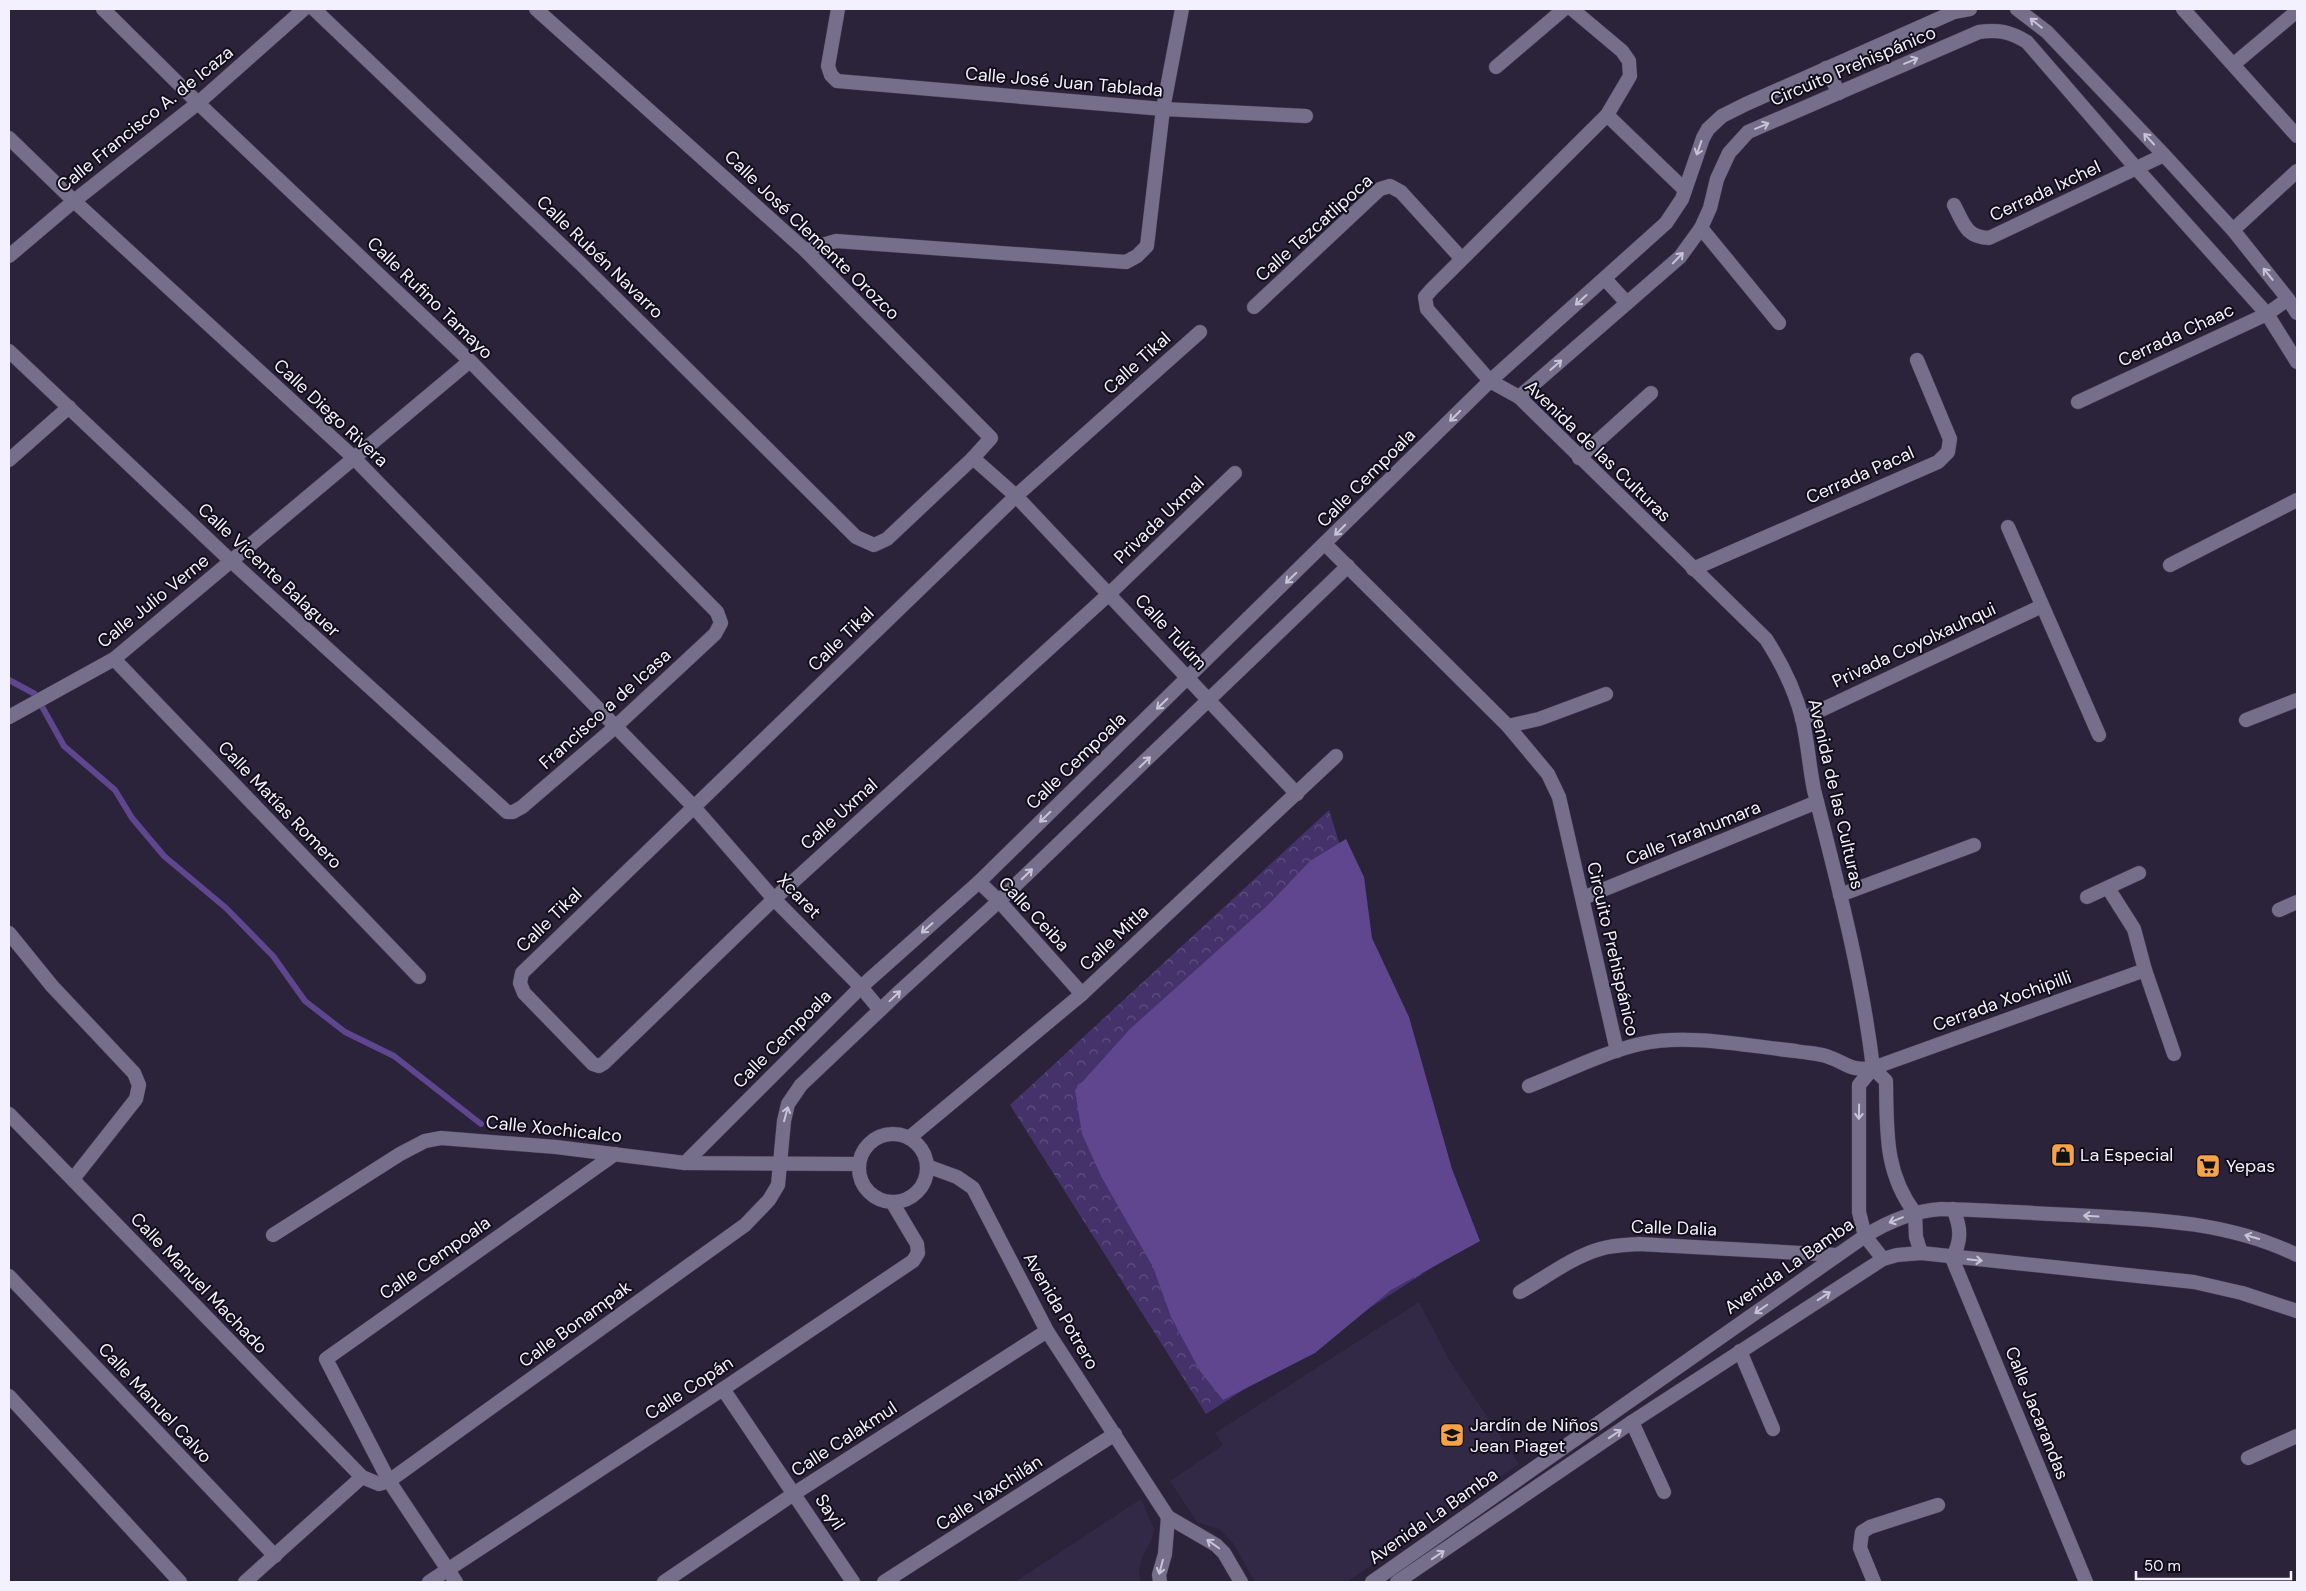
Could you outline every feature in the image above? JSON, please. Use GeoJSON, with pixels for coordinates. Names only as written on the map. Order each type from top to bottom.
{"type":"FeatureCollection","features":[{"type":"Feature","properties":{"kind":"street","name":"Calle Rufino Tamayo"},"geometry":{"type":"LineString","coordinates":[[103,9],[198,103],[470,361],[717,612],[721,623]]}},
{"type":"Feature","properties":{"kind":"street","name":"Calle Francisco A. de Icaza"},"geometry":{"type":"LineString","coordinates":[[9,256],[198,103],[304,9]]}},
{"type":"Feature","properties":{"kind":"street","name":"Calle Rubén Navarro"},"geometry":{"type":"LineString","coordinates":[[314,9],[581,264],[856,537],[874,546],[887,539],[972,458]]}},
{"type":"Feature","properties":{"kind":"street","name":"Calle José Clemente Orozco"},"geometry":{"type":"LineString","coordinates":[[536,9],[805,250],[991,438],[972,458]]}},
{"type":"Feature","properties":{"kind":"street","name":"Calle José Juan Tablada"},"geometry":{"type":"LineString","coordinates":[[838,9],[828,66],[831,75],[837,81],[1163,109],[1306,116]]}},
{"type":"Feature","properties":{"kind":"street"},"geometry":{"type":"LineString","coordinates":[[805,250],[836,241],[1126,262],[1138,256],[1147,246],[1163,109],[1182,9]]}},
{"type":"Feature","properties":{"kind":"street"},"geometry":{"type":"LineString","coordinates":[[1496,67],[1564,9]]}},
{"type":"Feature","properties":{"kind":"street"},"geometry":{"type":"LineString","coordinates":[[1461,258],[1606,115],[1630,76],[1628,61],[1622,51],[1572,9]]}},
{"type":"Feature","properties":{"kind":"street","name":"Circuito Prehispánico"},"geometry":{"type":"LineString","coordinates":[[1490,382],[1666,223],[1676,211],[1703,138],[1715,122],[1746,104],[1953,10],[1970,9]]}},
{"type":"Feature","properties":{"kind":"street"},"geometry":{"type":"LineString","coordinates":[[2018,9],[2048,32],[2233,230],[2297,313]]}},
{"type":"Feature","properties":{"kind":"street"},"geometry":{"type":"LineString","coordinates":[[2182,9],[2234,64],[2297,136]]}},
{"type":"Feature","properties":{"kind":"street"},"geometry":{"type":"LineString","coordinates":[[2234,64],[2297,11]]}},
{"type":"Feature","properties":{"kind":"street","name":"Circuito Prehispánico"},"geometry":{"type":"LineString","coordinates":[[1519,397],[1680,257],[1701,228],[1729,153],[1748,132],[1978,32],[2000,31],[2012,33],[2027,42],[2136,168],[2267,314],[2297,362]]}},
{"type":"Feature","properties":{"kind":"street"},"geometry":{"type":"LineString","coordinates":[[1826,68],[1839,93]]}},
{"type":"Feature","properties":{"kind":"street"},"geometry":{"type":"LineString","coordinates":[[1606,115],[1685,190]]}},
{"type":"Feature","properties":{"kind":"street","name":"Calle Diego Rivera"},"geometry":{"type":"LineString","coordinates":[[9,138],[74,202],[353,457],[614,728],[693,806]]}},
{"type":"Feature","properties":{"kind":"street","name":"Cerrada Ixchel"},"geometry":{"type":"LineString","coordinates":[[1954,206],[1969,233],[1977,237],[1989,238],[2164,155]]}},
{"type":"Feature","properties":{"kind":"street"},"geometry":{"type":"LineString","coordinates":[[2233,230],[2297,171]]}},
{"type":"Feature","properties":{"kind":"street","name":"Calle Tezcatlipoca"},"geometry":{"type":"LineString","coordinates":[[1254,307],[1380,189],[1390,186],[1402,192],[1461,258]]}},
{"type":"Feature","properties":{"kind":"street"},"geometry":{"type":"LineString","coordinates":[[1701,228],[1780,323]]}},
{"type":"Feature","properties":{"kind":"street","name":"Avenida de las Culturas"},"geometry":{"type":"LineString","coordinates":[[1461,258],[1425,297],[1427,309],[1490,382],[1519,397],[1579,458],[1766,639],[1788,678],[1802,719],[1818,802],[1869,1031],[1873,1068],[1886,1081],[1887,1137],[1892,1167],[1899,1189],[1916,1213]]}},
{"type":"Feature","properties":{"kind":"street"},"geometry":{"type":"LineString","coordinates":[[1605,279],[1627,303]]}},
{"type":"Feature","properties":{"kind":"street","name":"Cerrada Chaac"},"geometry":{"type":"LineString","coordinates":[[2078,402],[2267,314],[2288,299]]}},
{"type":"Feature","properties":{"kind":"street","name":"Calle Tikal"},"geometry":{"type":"LineString","coordinates":[[599,1066],[593,1064],[524,993],[520,983],[522,973],[1016,496],[1200,332]]}},
{"type":"Feature","properties":{"kind":"street","name":"Calle Vicente Balaguer"},"geometry":{"type":"LineString","coordinates":[[9,351],[231,562],[507,812]]}},
{"type":"Feature","properties":{"kind":"street","name":"Cerrada Pacal"},"geometry":{"type":"LineString","coordinates":[[1693,569],[1938,462],[1948,452],[1950,439],[1917,360]]}},
{"type":"Feature","properties":{"kind":"street","name":"Calle Julio Verne"},"geometry":{"type":"LineString","coordinates":[[9,717],[114,659],[470,361]]}},
{"type":"Feature","properties":{"kind":"street","name":"Calle Cempoala"},"geometry":{"type":"LineString","coordinates":[[684,1163],[861,987],[979,882],[1490,382]]}},
{"type":"Feature","properties":{"kind":"street"},"geometry":{"type":"LineString","coordinates":[[1579,458],[1651,393]]}},
{"type":"Feature","properties":{"kind":"street"},"geometry":{"type":"LineString","coordinates":[[9,460],[69,407]]}},
{"type":"Feature","properties":{"kind":"street"},"geometry":{"type":"LineString","coordinates":[[972,458],[1016,496]]}},
{"type":"Feature","properties":{"kind":"street","name":"Privada Uxmal"},"geometry":{"type":"LineString","coordinates":[[1109,594],[1235,474]]}},
{"type":"Feature","properties":{"kind":"street","name":"Calle Tulúm"},"geometry":{"type":"LineString","coordinates":[[1016,496],[1297,794]]}},
{"type":"Feature","properties":{"kind":"street"},"geometry":{"type":"LineString","coordinates":[[2170,565],[2297,500]]}},
{"type":"Feature","properties":{"kind":"street"},"geometry":{"type":"LineString","coordinates":[[2008,528],[2099,735]]}},
{"type":"Feature","properties":{"kind":"street","name":"Circuito Prehispánico"},"geometry":{"type":"LineString","coordinates":[[1325,544],[1508,726],[1548,774],[1559,797],[1617,1051],[1642,1044],[1696,1040],[1812,1053],[1834,1059],[1857,1070],[1873,1068]]}},
{"type":"Feature","properties":{"kind":"street"},"geometry":{"type":"LineString","coordinates":[[780,1162],[784,1121],[788,1104],[802,1085],[880,1010],[999,901],[1348,566]]}},
{"type":"Feature","properties":{"kind":"street","name":"Calle Uxmal"},"geometry":{"type":"LineString","coordinates":[[599,1066],[774,898],[1109,594]]}},
{"type":"Feature","properties":{"kind":"street","name":"Privada Coyolxauhqui"},"geometry":{"type":"LineString","coordinates":[[1802,719],[2042,606]]}},
{"type":"Feature","properties":{"kind":"street","name":"Francisco a de Icasa"},"geometry":{"type":"LineString","coordinates":[[507,812],[513,812],[522,807],[614,728],[715,634],[721,623]]}},
{"type":"Feature","properties":{"kind":"street","name":"Calle Matías Romero"},"geometry":{"type":"LineString","coordinates":[[114,659],[419,977]]}},
{"type":"Feature","properties":{"kind":"street"},"geometry":{"type":"LineString","coordinates":[[1508,726],[1539,719],[1606,694]]}},
{"type":"Feature","properties":{"kind":"street"},"geometry":{"type":"LineString","coordinates":[[2246,720],[2297,700]]}},
{"type":"Feature","properties":{"kind":"street","name":"Calle Mitla"},"geometry":{"type":"LineString","coordinates":[[909,1138],[1082,994],[1336,756]]}},
{"type":"Feature","properties":{"kind":"street","name":"Calle Tarahumara"},"geometry":{"type":"LineString","coordinates":[[1583,898],[1818,802]]}},
{"type":"Feature","properties":{"kind":"street","name":"Xcaret"},"geometry":{"type":"LineString","coordinates":[[693,806],[774,898],[861,987],[880,1010]]}},
{"type":"Feature","properties":{"kind":"street"},"geometry":{"type":"LineString","coordinates":[[1840,895],[1974,845]]}},
{"type":"Feature","properties":{"kind":"street"},"geometry":{"type":"LineString","coordinates":[[2087,897],[2139,873]]}},
{"type":"Feature","properties":{"kind":"street","name":"Calle Ceiba"},"geometry":{"type":"LineString","coordinates":[[979,882],[999,901],[1082,994]]}},
{"type":"Feature","properties":{"kind":"street"},"geometry":{"type":"LineString","coordinates":[[2108,888],[2134,929],[2145,970],[2174,1054]]}},
{"type":"Feature","properties":{"kind":"street"},"geometry":{"type":"LineString","coordinates":[[2279,910],[2297,902]]}},
{"type":"Feature","properties":{"kind":"street"},"geometry":{"type":"LineString","coordinates":[[9,933],[52,986],[134,1073],[139,1085],[136,1100],[72,1179]]}},
{"type":"Feature","properties":{"kind":"street","name":"Cerrada Xochipilli"},"geometry":{"type":"LineString","coordinates":[[1873,1068],[2145,970]]}},
{"type":"Feature","properties":{"kind":"street"},"geometry":{"type":"LineString","coordinates":[[1529,1086],[1617,1051]]}},
{"type":"Feature","properties":{"kind":"street"},"geometry":{"type":"LineString","coordinates":[[1873,1068],[1859,1085],[1858,1204],[1865,1236],[1883,1259]]}},
{"type":"Feature","properties":{"kind":"street","name":"Calle Manuel Machado"},"geometry":{"type":"LineString","coordinates":[[11,1122],[72,1179],[362,1478]]}},
{"type":"Feature","properties":{"kind":"street"},"geometry":{"type":"LineString","coordinates":[[889,1134],[909,1138],[923,1152],[927,1166],[927,1174],[920,1189],[907,1199],[892,1202],[879,1200],[865,1188],[859,1177],[858,1164],[866,1146],[877,1138],[889,1134]]}},
{"type":"Feature","properties":{"kind":"street","name":"Calle Xochicalco"},"geometry":{"type":"LineString","coordinates":[[273,1235],[425,1141],[441,1138],[615,1154],[684,1163],[780,1162],[858,1164]]}},
{"type":"Feature","properties":{"kind":"street","name":"Calle Cempoala"},"geometry":{"type":"LineString","coordinates":[[389,1481],[326,1358],[615,1154]]}},
{"type":"Feature","properties":{"kind":"street","name":"Calle Bonampak"},"geometry":{"type":"LineString","coordinates":[[389,1481],[745,1225],[770,1200],[778,1185],[780,1162]]}},
{"type":"Feature","properties":{"kind":"street","name":"Avenida Potrero"},"geometry":{"type":"LineString","coordinates":[[927,1166],[957,1177],[972,1188],[1047,1331],[1168,1517],[1216,1545],[1224,1553],[1241,1582]]}},
{"type":"Feature","properties":{"kind":"street","name":"Calle Copán"},"geometry":{"type":"LineString","coordinates":[[429,1582],[723,1389],[916,1258],[917,1244],[892,1202]]}},
{"type":"Feature","properties":{"kind":"street"},"geometry":{"type":"LineString","coordinates":[[1952,1258],[1958,1248],[1960,1232],[1953,1209]]}},
{"type":"Feature","properties":{"kind":"street","name":"Avenida La Bamba"},"geometry":{"type":"LineString","coordinates":[[1372,1582],[1837,1255],[1865,1236],[1895,1220],[1916,1213],[1953,1209],[2176,1220],[2220,1228],[2254,1238],[2297,1255]]}},
{"type":"Feature","properties":{"kind":"street"},"geometry":{"type":"LineString","coordinates":[[1916,1213],[1916,1237],[1921,1253]]}},
{"type":"Feature","properties":{"kind":"street","name":"Calle Dalia"},"geometry":{"type":"LineString","coordinates":[[1520,1292],[1584,1256],[1600,1249],[1618,1245],[1639,1244],[1837,1255]]}},
{"type":"Feature","properties":{"kind":"street","name":"Avenida La Bamba"},"geometry":{"type":"LineString","coordinates":[[1397,1582],[1632,1422],[1883,1259],[1902,1254],[1921,1253],[1952,1258],[2194,1282],[2242,1293],[2297,1310]]}},
{"type":"Feature","properties":{"kind":"street","name":"Calle Jacarandas"},"geometry":{"type":"LineString","coordinates":[[1952,1258],[2084,1580]]}},
{"type":"Feature","properties":{"kind":"street","name":"Calle Manuel Calvo"},"geometry":{"type":"LineString","coordinates":[[9,1276],[275,1556]]}},
{"type":"Feature","properties":{"kind":"street","name":"Calle Calakmul"},"geometry":{"type":"LineString","coordinates":[[664,1582],[795,1493],[1047,1331]]}},
{"type":"Feature","properties":{"kind":"street"},"geometry":{"type":"LineString","coordinates":[[1740,1351],[1773,1429]]}},
{"type":"Feature","properties":{"kind":"street","name":"Sayil"},"geometry":{"type":"LineString","coordinates":[[723,1389],[795,1493],[853,1582]]}},
{"type":"Feature","properties":{"kind":"street"},"geometry":{"type":"LineString","coordinates":[[9,1396],[180,1582]]}},
{"type":"Feature","properties":{"kind":"street"},"geometry":{"type":"LineString","coordinates":[[1632,1422],[1664,1492]]}},
{"type":"Feature","properties":{"kind":"street","name":"Calle Yaxchilán"},"geometry":{"type":"LineString","coordinates":[[884,1582],[1115,1434]]}},
{"type":"Feature","properties":{"kind":"street"},"geometry":{"type":"LineString","coordinates":[[2248,1458],[2297,1436]]}},
{"type":"Feature","properties":{"kind":"street"},"geometry":{"type":"LineString","coordinates":[[245,1582],[362,1478],[379,1484],[389,1481],[456,1582]]}},
{"type":"Feature","properties":{"kind":"street"},"geometry":{"type":"LineString","coordinates":[[1874,1582],[1860,1548],[1862,1532],[1870,1527],[1938,1505]]}},
{"type":"Feature","properties":{"kind":"street"},"geometry":{"type":"LineString","coordinates":[[1160,1582],[1159,1575],[1165,1554],[1168,1517]]}},
{"type":"Feature","properties":{"kind":"shaded area"},"geometry":{"type":"Polygon","coordinates":[[[1346,839],[1364,877],[1372,938],[1409,1017],[1452,1169],[1480,1241],[1391,1290],[1315,1353],[1223,1400],[1200,1371],[1171,1317],[1153,1267],[1102,1178],[1082,1134],[1075,1090],[1130,1029],[1268,905],[1310,861],[1346,839]]]}},
{"type":"Feature","properties":{"kind":"shaded area"},"geometry":{"type":"Polygon","coordinates":[[[1419,1302],[1451,1363],[1519,1464],[1347,1582],[1255,1582],[1233,1543],[1219,1529],[1197,1522],[1170,1481],[1223,1445],[1215,1433],[1419,1302]]]}},
{"type":"Feature","properties":{"kind":"shaded area"},"geometry":{"type":"Polygon","coordinates":[[[1141,1499],[1154,1529],[1152,1539],[1141,1560],[1139,1573],[1141,1582],[1015,1582],[1141,1499]]]}},
{"type":"Feature","properties":{"kind":"green space"},"geometry":{"type":"Polygon","coordinates":[[[1329,810],[1464,1247],[1206,1414],[1010,1105],[1329,810]]]}},
{"type":"Feature","properties":{"kind":"waterway"},"geometry":{"type":"LineString","coordinates":[[9,680],[35,694],[64,746],[115,790],[132,818],[164,856],[226,908],[273,956],[305,1001],[345,1032],[394,1056],[481,1124]]}},
{"type":"Feature","properties":{"kind":"place","name":"La Especial"},"geometry":{"type":"Point","coordinates":[2063,1155]}},
{"type":"Feature","properties":{"kind":"place","name":"Yepas"},"geometry":{"type":"Point","coordinates":[2208,1166]}},
{"type":"Feature","properties":{"kind":"place","name":"Jardín de Niños Jean Piaget"},"geometry":{"type":"Point","coordinates":[1452,1435]}}]}
